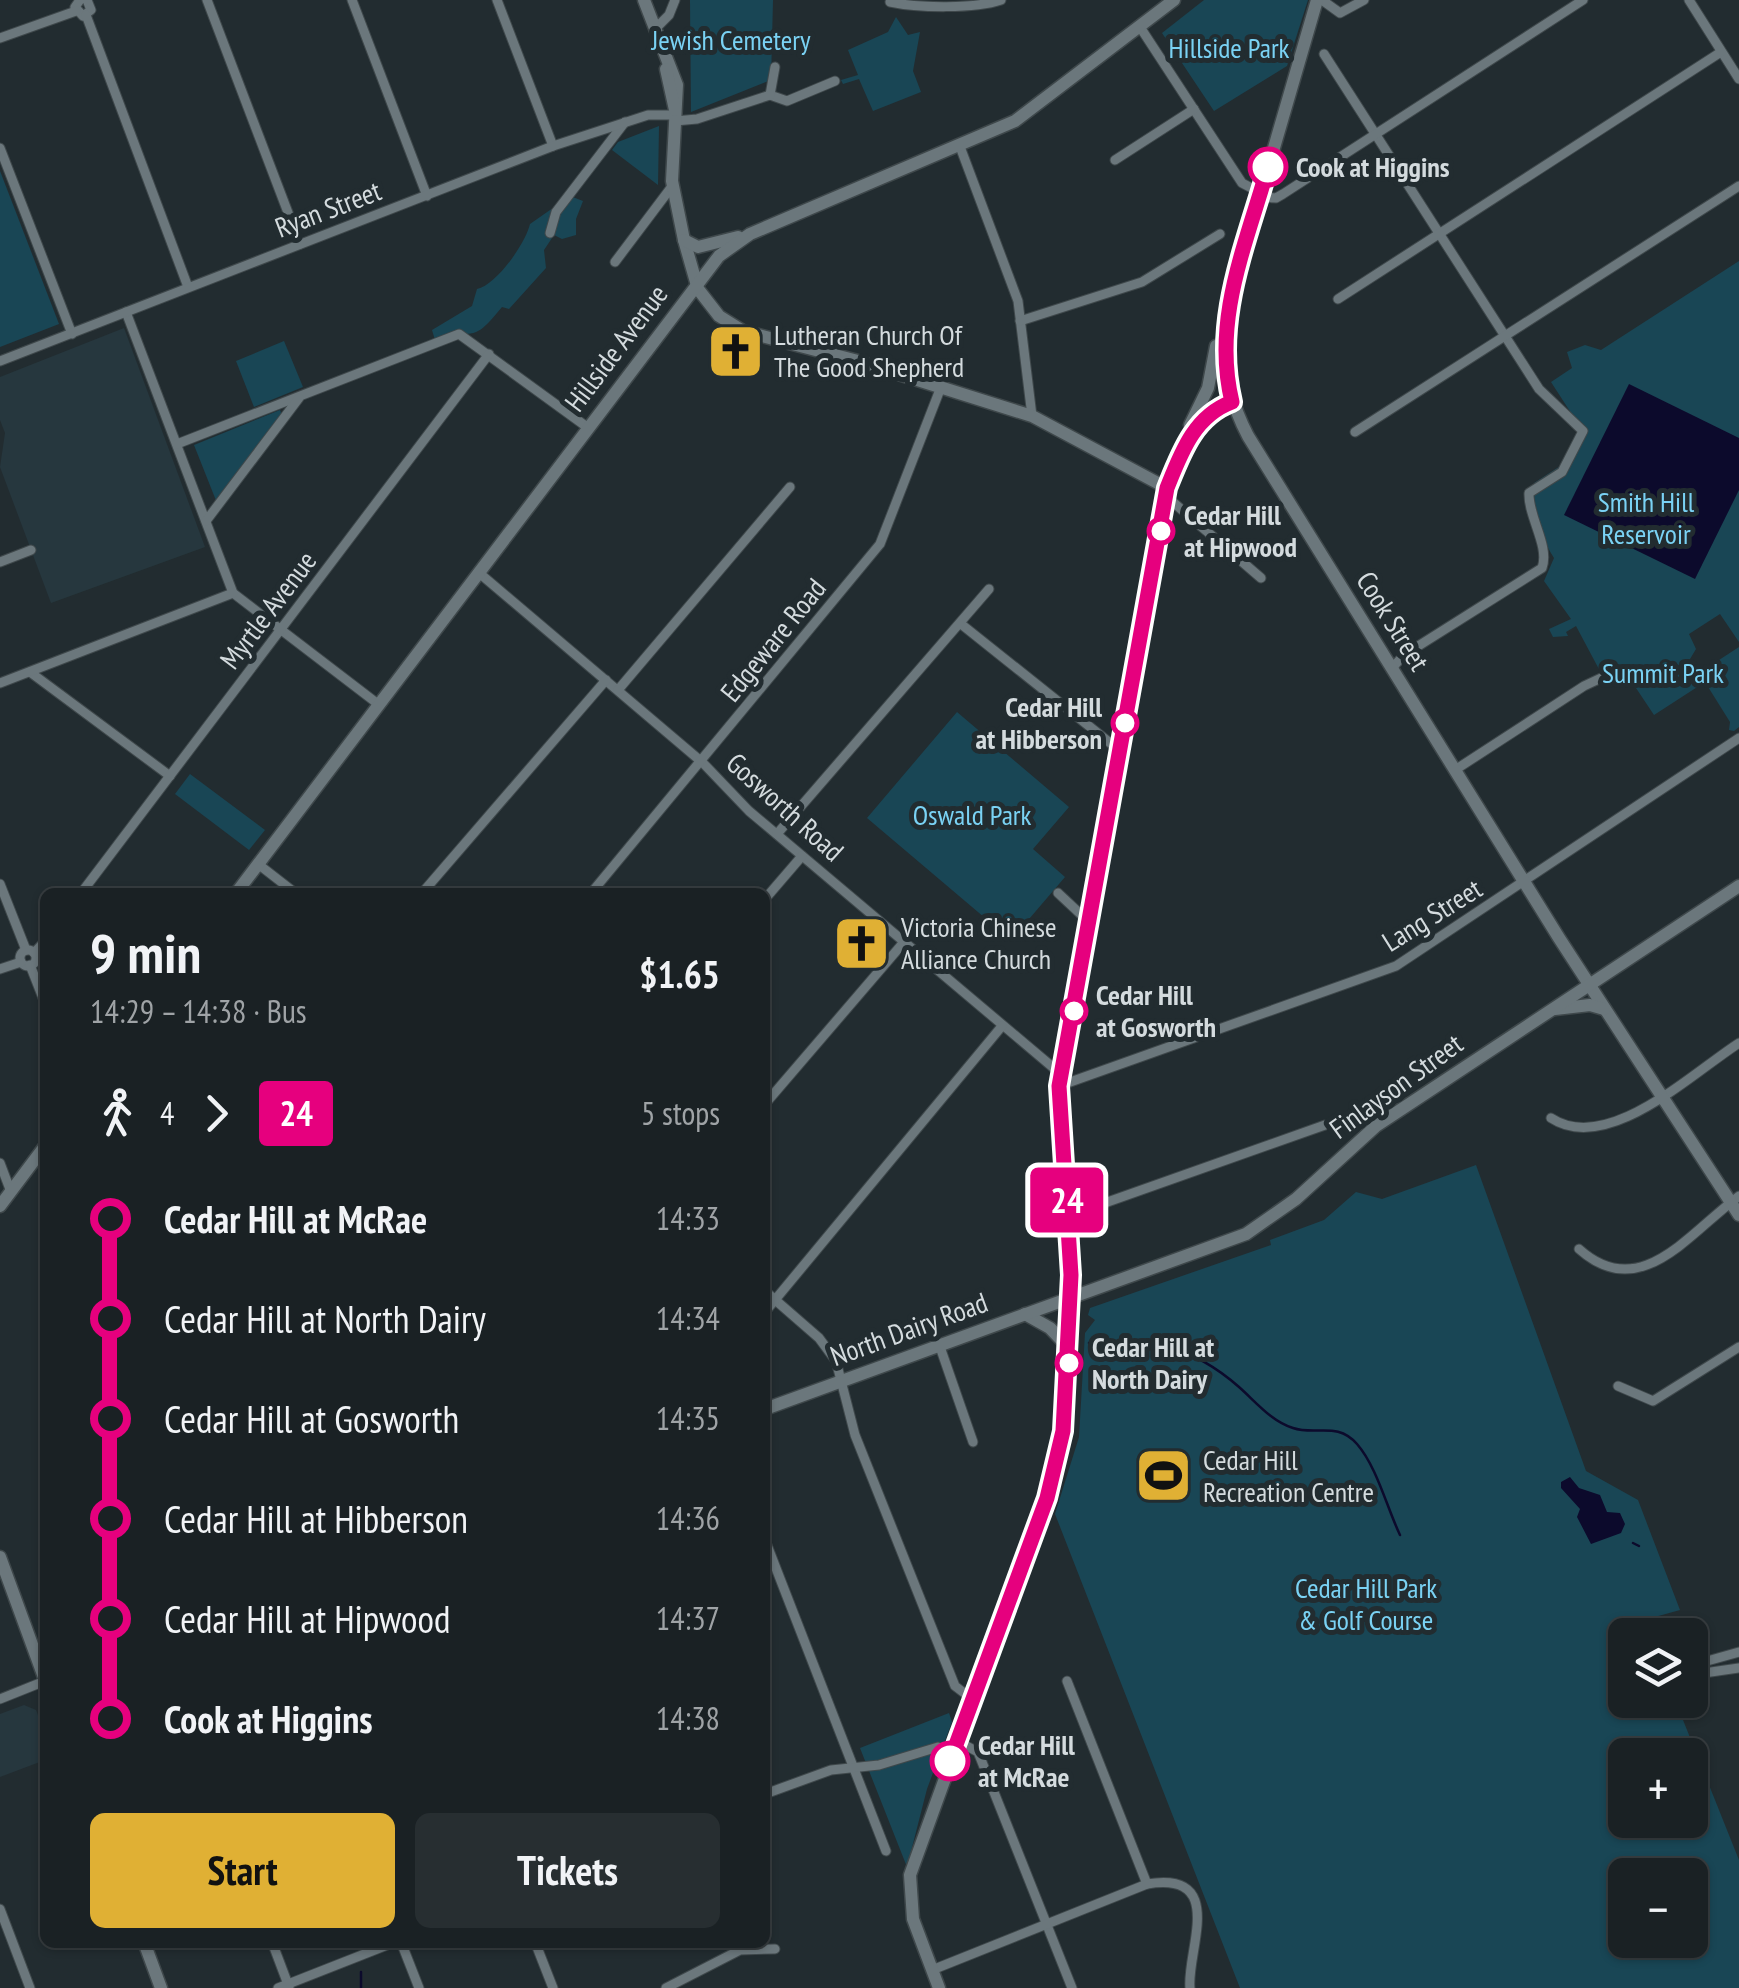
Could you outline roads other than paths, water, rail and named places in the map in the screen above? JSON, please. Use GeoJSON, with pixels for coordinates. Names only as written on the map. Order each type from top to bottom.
{"type":"FeatureCollection","features":[{"type":"Feature","properties":{"kind":"street"},"geometry":{"type":"LineString","coordinates":[[206,0],[300,244]]}},
{"type":"Feature","properties":{"kind":"street"},"geometry":{"type":"LineString","coordinates":[[352,0],[427,196]]}},
{"type":"Feature","properties":{"kind":"street"},"geometry":{"type":"LineString","coordinates":[[497,0],[553,146]]}},
{"type":"Feature","properties":{"kind":"street"},"geometry":{"type":"LineString","coordinates":[[644,0],[677,85],[672,185],[684,240],[696,284],[719,316],[742,332],[1032,416],[1167,492],[1261,578]]}},
{"type":"Feature","properties":{"kind":"street"},"geometry":{"type":"LineString","coordinates":[[655,29],[669,15],[674,0]]}},
{"type":"Feature","properties":{"kind":"street"},"geometry":{"type":"LineString","coordinates":[[890,2],[919,9],[958,1],[976,7],[1002,0]]}},
{"type":"Feature","properties":{"kind":"street","name":"Hillside Avenue"},"geometry":{"type":"LineString","coordinates":[[240,888],[719,256],[750,234],[1032,110],[1174,0]]}},
{"type":"Feature","properties":{"kind":"street"},"geometry":{"type":"LineString","coordinates":[[1320,0],[1328,8],[1345,12],[1364,0]]}},
{"type":"Feature","properties":{"kind":"street","name":"Cook Street"},"geometry":{"type":"LineString","coordinates":[[1320,0],[1228,306],[1223,351],[1232,402],[1248,436],[1523,881],[1661,1096],[1734,1199],[1739,1217]]}},
{"type":"Feature","properties":{"kind":"street"},"geometry":{"type":"LineString","coordinates":[[1140,27],[1242,183],[1260,195],[1276,198],[1583,0]]}},
{"type":"Feature","properties":{"kind":"street"},"geometry":{"type":"LineString","coordinates":[[1689,0],[1739,79]]}},
{"type":"Feature","properties":{"kind":"street"},"geometry":{"type":"LineString","coordinates":[[0,38],[86,5],[188,287]]}},
{"type":"Feature","properties":{"kind":"street"},"geometry":{"type":"LineString","coordinates":[[1338,299],[1721,52]]}},
{"type":"Feature","properties":{"kind":"street"},"geometry":{"type":"LineString","coordinates":[[1324,54],[1438,236],[1548,400],[1583,431],[1562,472],[1529,493],[1528,510],[1546,558],[1542,568],[1465,614],[1393,667]]}},
{"type":"Feature","properties":{"kind":"street"},"geometry":{"type":"LineString","coordinates":[[770,95],[775,67]]}},
{"type":"Feature","properties":{"kind":"street","name":"Ryan Street"},"geometry":{"type":"LineString","coordinates":[[0,361],[627,120],[675,115],[697,119],[770,95],[792,102],[835,81]]}},
{"type":"Feature","properties":{"kind":"street"},"geometry":{"type":"LineString","coordinates":[[1115,160],[1194,109]]}},
{"type":"Feature","properties":{"kind":"street"},"geometry":{"type":"LineString","coordinates":[[550,233],[556,212],[627,120]]}},
{"type":"Feature","properties":{"kind":"street"},"geometry":{"type":"LineString","coordinates":[[959,144],[1018,300],[1032,416]]}},
{"type":"Feature","properties":{"kind":"street"},"geometry":{"type":"LineString","coordinates":[[0,148],[72,334]]}},
{"type":"Feature","properties":{"kind":"street"},"geometry":{"type":"LineString","coordinates":[[615,262],[672,185]]}},
{"type":"Feature","properties":{"kind":"street"},"geometry":{"type":"LineString","coordinates":[[1354,432],[1739,186]]}},
{"type":"Feature","properties":{"kind":"street"},"geometry":{"type":"LineString","coordinates":[[684,240],[698,246],[750,234]]}},
{"type":"Feature","properties":{"kind":"street"},"geometry":{"type":"LineString","coordinates":[[1020,320],[1142,282],[1220,234]]}},
{"type":"Feature","properties":{"kind":"street"},"geometry":{"type":"LineString","coordinates":[[939,1988],[913,1919],[910,1875],[1051,1484],[1066,1411],[1071,1299],[1061,1081],[1167,492],[1211,376],[1219,315],[1228,306]]}},
{"type":"Feature","properties":{"kind":"street"},"geometry":{"type":"LineString","coordinates":[[126,312],[233,593],[378,704]]}},
{"type":"Feature","properties":{"kind":"street"},"geometry":{"type":"LineString","coordinates":[[177,444],[451,335],[466,336],[587,427]]}},
{"type":"Feature","properties":{"kind":"street","name":"Myrtle Avenue"},"geometry":{"type":"LineString","coordinates":[[85,888],[489,354]]}},
{"type":"Feature","properties":{"kind":"street","name":"Edgeware Road"},"geometry":{"type":"LineString","coordinates":[[595,888],[703,763],[880,544],[941,388]]}},
{"type":"Feature","properties":{"kind":"street"},"geometry":{"type":"LineString","coordinates":[[206,521],[301,396]]}},
{"type":"Feature","properties":{"kind":"street"},"geometry":{"type":"LineString","coordinates":[[1187,442],[1207,414],[1232,402]]}},
{"type":"Feature","properties":{"kind":"street"},"geometry":{"type":"LineString","coordinates":[[618,690],[790,487]]}},
{"type":"Feature","properties":{"kind":"street"},"geometry":{"type":"LineString","coordinates":[[0,562],[31,550]]}},
{"type":"Feature","properties":{"kind":"street","name":"Gosworth Road"},"geometry":{"type":"LineString","coordinates":[[478,572],[703,763],[777,834],[1061,1081]]}},
{"type":"Feature","properties":{"kind":"street"},"geometry":{"type":"LineString","coordinates":[[777,834],[989,589]]}},
{"type":"Feature","properties":{"kind":"street"},"geometry":{"type":"LineString","coordinates":[[0,683],[233,593]]}},
{"type":"Feature","properties":{"kind":"street"},"geometry":{"type":"LineString","coordinates":[[960,624],[1119,750]]}},
{"type":"Feature","properties":{"kind":"street"},"geometry":{"type":"LineString","coordinates":[[1455,770],[1584,686],[1616,671]]}},
{"type":"Feature","properties":{"kind":"street"},"geometry":{"type":"LineString","coordinates":[[30,672],[170,776]]}},
{"type":"Feature","properties":{"kind":"street"},"geometry":{"type":"LineString","coordinates":[[426,888],[606,680]]}},
{"type":"Feature","properties":{"kind":"street","name":"Lang Street"},"geometry":{"type":"LineString","coordinates":[[1061,1081],[1396,966],[1739,738]]}},
{"type":"Feature","properties":{"kind":"street"},"geometry":{"type":"LineString","coordinates":[[770,893],[802,856]]}},
{"type":"Feature","properties":{"kind":"street"},"geometry":{"type":"LineString","coordinates":[[258,864],[289,888]]}},
{"type":"Feature","properties":{"kind":"street"},"geometry":{"type":"LineString","coordinates":[[0,884],[30,952]]}},
{"type":"Feature","properties":{"kind":"street","name":"Finlayson Street"},"geometry":{"type":"LineString","coordinates":[[1071,1299],[1222,1245],[1264,1224],[1376,1126],[1739,886]]}},
{"type":"Feature","properties":{"kind":"street"},"geometry":{"type":"LineString","coordinates":[[1058,893],[1091,924]]}},
{"type":"Feature","properties":{"kind":"street"},"geometry":{"type":"LineString","coordinates":[[770,1098],[904,942]]}},
{"type":"Feature","properties":{"kind":"street"},"geometry":{"type":"LineString","coordinates":[[40,945],[30,952],[26,964],[40,993]]}},
{"type":"Feature","properties":{"kind":"street"},"geometry":{"type":"LineString","coordinates":[[0,969],[26,964]]}},
{"type":"Feature","properties":{"kind":"street"},"geometry":{"type":"LineString","coordinates":[[1548,1010],[1590,1004],[1605,1010]]}},
{"type":"Feature","properties":{"kind":"street"},"geometry":{"type":"LineString","coordinates":[[770,1306],[1002,1026]]}},
{"type":"Feature","properties":{"kind":"street"},"geometry":{"type":"LineString","coordinates":[[1551,1118],[1567,1128],[1596,1129],[1624,1119],[1739,1043]]}},
{"type":"Feature","properties":{"kind":"street"},"geometry":{"type":"LineString","coordinates":[[1068,1216],[1325,1125]]}},
{"type":"Feature","properties":{"kind":"street"},"geometry":{"type":"LineString","coordinates":[[0,1206],[40,1153]]}},
{"type":"Feature","properties":{"kind":"street"},"geometry":{"type":"LineString","coordinates":[[0,1164],[11,1192]]}},
{"type":"Feature","properties":{"kind":"street"},"geometry":{"type":"LineString","coordinates":[[1579,1249],[1607,1270],[1635,1270],[1661,1260],[1734,1199]]}},
{"type":"Feature","properties":{"kind":"street"},"geometry":{"type":"LineString","coordinates":[[770,1295],[820,1338],[843,1380],[855,1435],[955,1686],[972,1700]]}},
{"type":"Feature","properties":{"kind":"street","name":"North Dairy Road"},"geometry":{"type":"LineString","coordinates":[[770,1407],[1071,1299]]}},
{"type":"Feature","properties":{"kind":"street"},"geometry":{"type":"LineString","coordinates":[[1025,1314],[1050,1328],[1070,1348]]}},
{"type":"Feature","properties":{"kind":"street"},"geometry":{"type":"LineString","coordinates":[[938,1344],[972,1442]]}},
{"type":"Feature","properties":{"kind":"street"},"geometry":{"type":"LineString","coordinates":[[1618,1386],[1653,1401],[1739,1347]]}},
{"type":"Feature","properties":{"kind":"street"},"geometry":{"type":"LineString","coordinates":[[770,1553],[886,1852]]}},
{"type":"Feature","properties":{"kind":"street"},"geometry":{"type":"LineString","coordinates":[[0,1557],[40,1666]]}},
{"type":"Feature","properties":{"kind":"street"},"geometry":{"type":"LineString","coordinates":[[32,1642],[40,1648]]}},
{"type":"Feature","properties":{"kind":"street"},"geometry":{"type":"LineString","coordinates":[[1708,1661],[1739,1652]]}},
{"type":"Feature","properties":{"kind":"street"},"geometry":{"type":"LineString","coordinates":[[1708,1671],[1739,1668]]}},
{"type":"Feature","properties":{"kind":"street"},"geometry":{"type":"LineString","coordinates":[[1067,1682],[1146,1884]]}},
{"type":"Feature","properties":{"kind":"street"},"geometry":{"type":"LineString","coordinates":[[0,1699],[40,1683]]}},
{"type":"Feature","properties":{"kind":"street"},"geometry":{"type":"LineString","coordinates":[[770,1792],[831,1770],[894,1762],[938,1746],[978,1752],[1072,1988]]}},
{"type":"Feature","properties":{"kind":"street"},"geometry":{"type":"LineString","coordinates":[[932,1970],[1146,1884],[1177,1886],[1196,1906],[1200,1930],[1190,1964],[1190,1988]]}},
{"type":"Feature","properties":{"kind":"street"},"geometry":{"type":"LineString","coordinates":[[0,1909],[30,1988]]}},
{"type":"Feature","properties":{"kind":"street"},"geometry":{"type":"LineString","coordinates":[[146,1948],[161,1988]]}},
{"type":"Feature","properties":{"kind":"street"},"geometry":{"type":"LineString","coordinates":[[274,1948],[285,1987],[383,1948]]}},
{"type":"Feature","properties":{"kind":"street"},"geometry":{"type":"LineString","coordinates":[[401,1948],[419,1988]]}},
{"type":"Feature","properties":{"kind":"street"},"geometry":{"type":"LineString","coordinates":[[537,1948],[552,1988]]}},
{"type":"Feature","properties":{"kind":"street"},"geometry":{"type":"LineString","coordinates":[[666,1988],[740,1950],[776,1949]]}},
{"type":"Feature","properties":{"kind":"waterway"},"geometry":{"type":"LineString","coordinates":[[1089,1343],[1151,1344],[1186,1353],[1221,1372],[1285,1425],[1334,1431],[1349,1437],[1370,1464],[1400,1535]]}},
{"type":"Feature","properties":{"kind":"waterway"},"geometry":{"type":"LineString","coordinates":[[1633,1543],[1639,1546]]}},
{"type":"Feature","properties":{"kind":"waterway"},"geometry":{"type":"LineString","coordinates":[[361,1972],[361,1988]]}},
{"type":"Feature","properties":{"kind":"place","name":"Cook at Higgins"},"geometry":{"type":"Point","coordinates":[1268,167]}},
{"type":"Feature","properties":{"kind":"place","name":"Lutheran Church Of The Good Shepherd"},"geometry":{"type":"Point","coordinates":[735,351]}},
{"type":"Feature","properties":{"kind":"place","name":"Cedar Hill at Hipwood"},"geometry":{"type":"Point","coordinates":[1161,531]}},
{"type":"Feature","properties":{"kind":"place","name":"Cedar Hill at Hibberson"},"geometry":{"type":"Point","coordinates":[1125,723]}},
{"type":"Feature","properties":{"kind":"place","name":"Victoria Chinese Alliance Church"},"geometry":{"type":"Point","coordinates":[862,943]}},
{"type":"Feature","properties":{"kind":"place","name":"Cedar Hill at Gosworth"},"geometry":{"type":"Point","coordinates":[1074,1011]}},
{"type":"Feature","properties":{"kind":"place","name":"Cedar Hill at North Dairy"},"geometry":{"type":"Point","coordinates":[1069,1363]}},
{"type":"Feature","properties":{"kind":"place","name":"Cedar Hill Recreation Centre"},"geometry":{"type":"Point","coordinates":[1164,1476]}},
{"type":"Feature","properties":{"kind":"place","name":"Cedar Hill at McRae"},"geometry":{"type":"Point","coordinates":[950,1761]}},
{"type":"Feature","properties":{"kind":"park label","name":"Jewish Cemetery"},"geometry":{"type":"Point","coordinates":[731,40]}},
{"type":"Feature","properties":{"kind":"park label","name":"Hillside Park"},"geometry":{"type":"Point","coordinates":[1229,48]}},
{"type":"Feature","properties":{"kind":"park label","name":"Smith Hill Reservoir"},"geometry":{"type":"Point","coordinates":[1646,518]}},
{"type":"Feature","properties":{"kind":"park label","name":"Summit Park"},"geometry":{"type":"Point","coordinates":[1663,673]}},
{"type":"Feature","properties":{"kind":"park label","name":"Oswald Park"},"geometry":{"type":"Point","coordinates":[972,815]}},
{"type":"Feature","properties":{"kind":"park label","name":"Cedar Hill Park & Golf Course"},"geometry":{"type":"Point","coordinates":[1366,1604]}}]}
